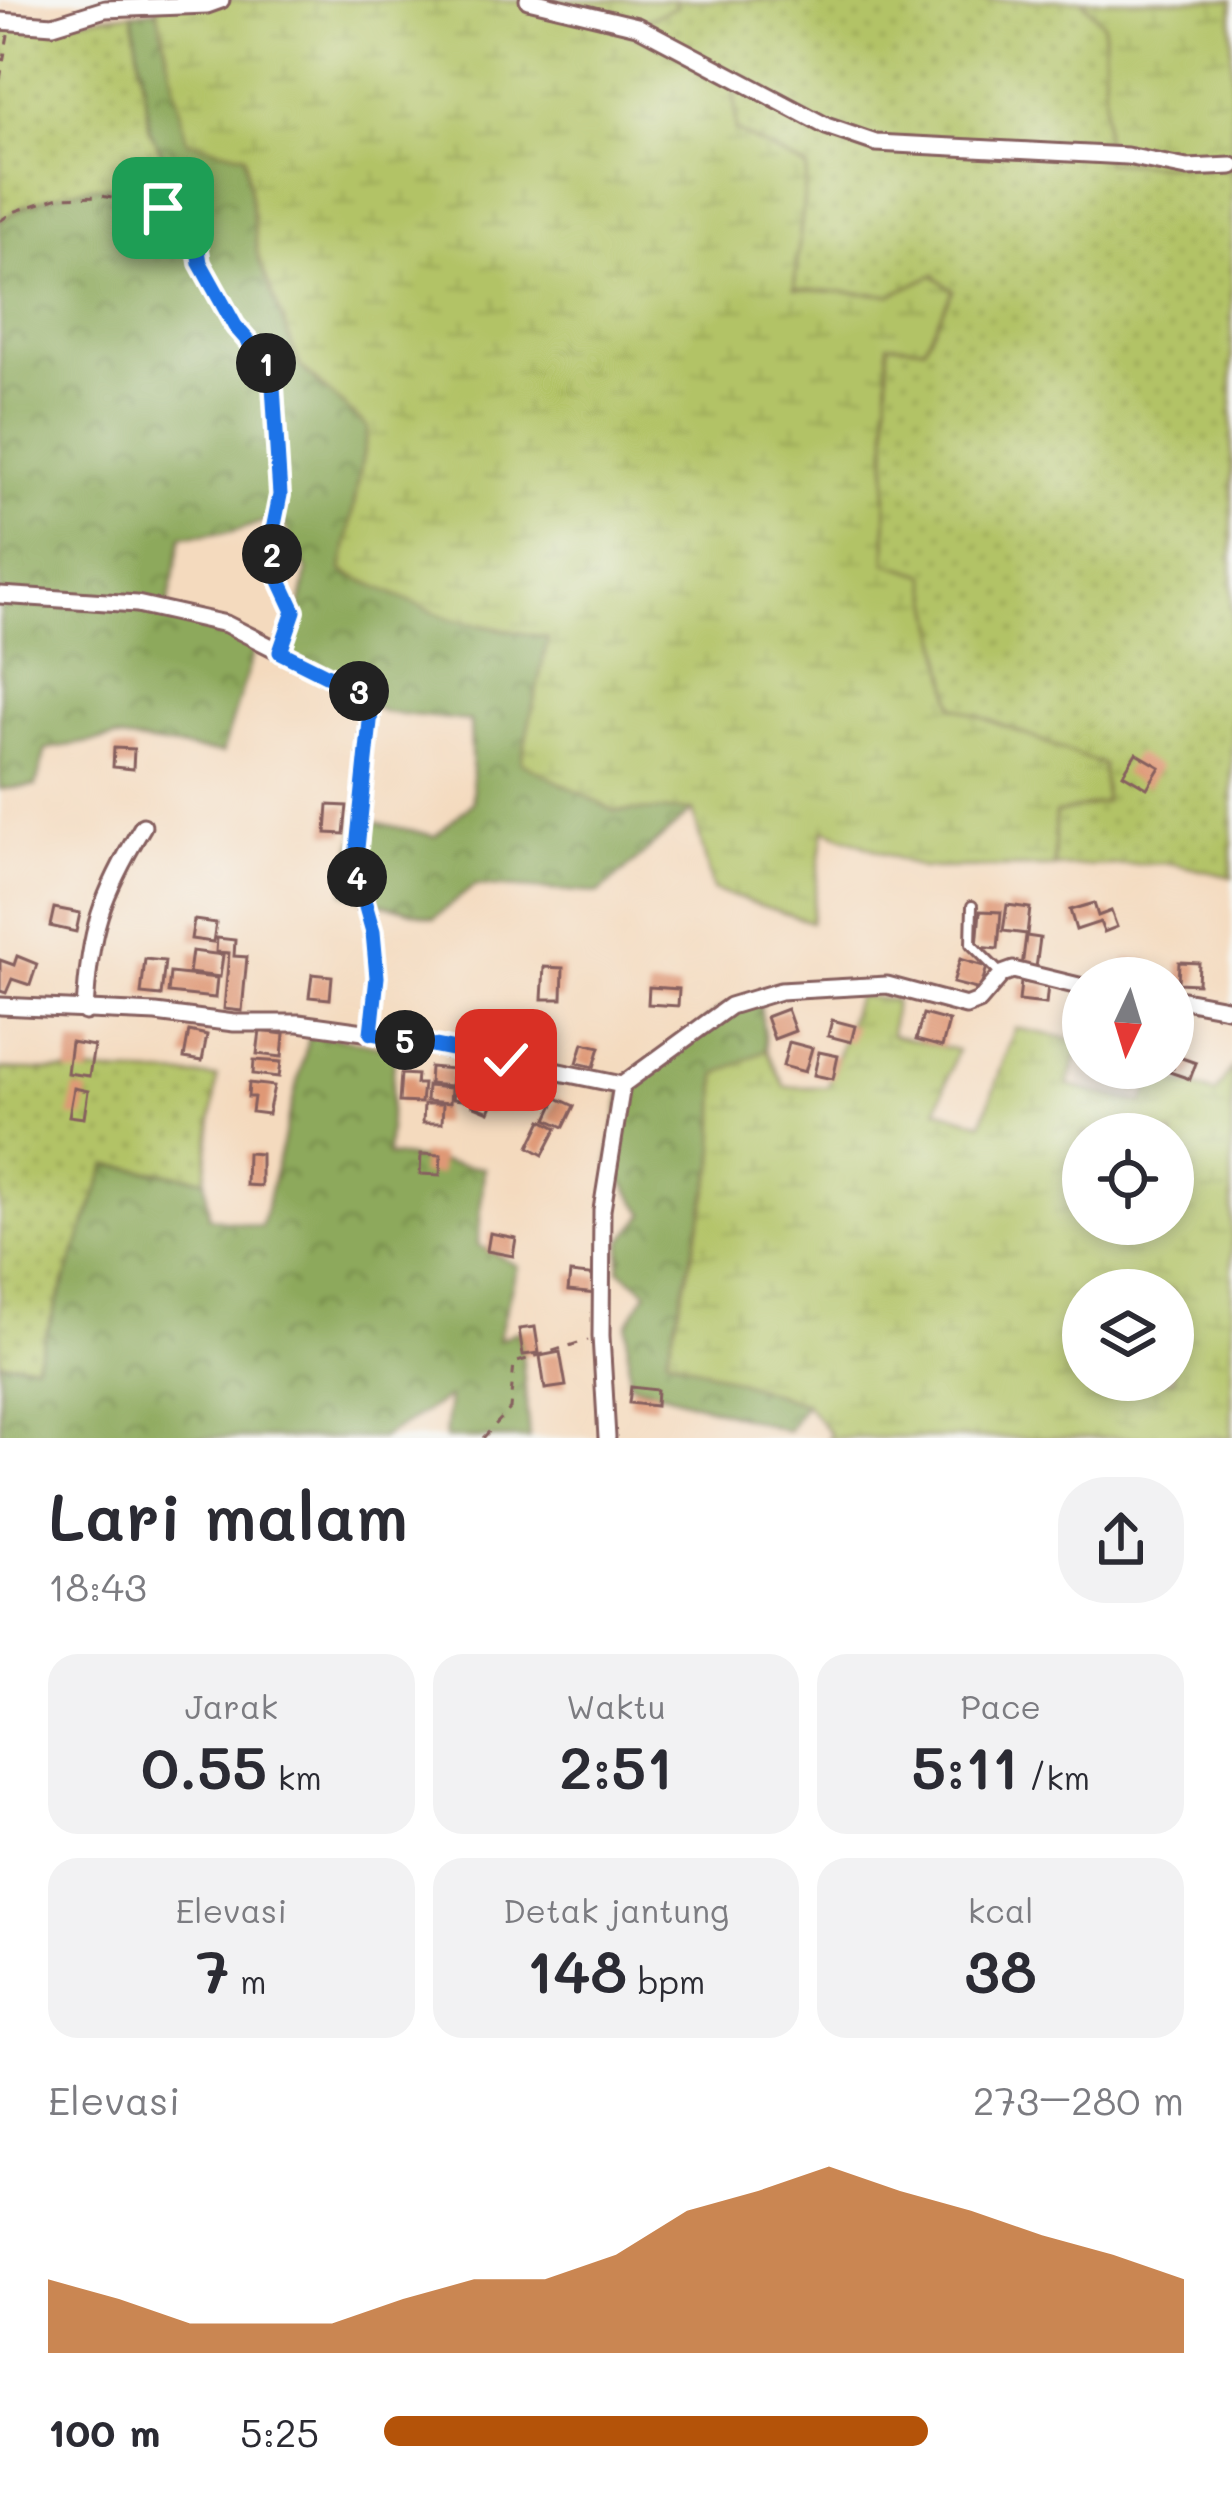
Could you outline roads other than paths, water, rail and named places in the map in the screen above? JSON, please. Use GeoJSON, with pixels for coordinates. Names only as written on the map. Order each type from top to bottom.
{"type":"FeatureCollection","features":[{"type":"Feature","properties":{"kind":"street"},"geometry":{"type":"LineString","coordinates":[[5,21],[53,26],[105,9],[207,5],[221,0]]}},
{"type":"Feature","properties":{"kind":"street"},"geometry":{"type":"LineString","coordinates":[[528,0],[637,26],[826,126],[876,142],[1126,156],[1186,168],[1232,166]]}},
{"type":"Feature","properties":{"kind":"street"},"geometry":{"type":"LineString","coordinates":[[0,595],[137,604],[226,624],[372,702],[355,868],[373,932],[377,977],[371,1033]]}},
{"type":"Feature","properties":{"kind":"street"},"geometry":{"type":"LineString","coordinates":[[85,1012],[88,951],[104,899],[143,826]]}},
{"type":"Feature","properties":{"kind":"street"},"geometry":{"type":"LineString","coordinates":[[607,1438],[602,1210],[622,1085],[730,1006],[780,991],[887,985],[966,1006],[979,1001],[1002,974],[1013,970],[1062,982]]}},
{"type":"Feature","properties":{"kind":"street"},"geometry":{"type":"LineString","coordinates":[[1194,1002],[1232,1010]]}},
{"type":"Feature","properties":{"kind":"street"},"geometry":{"type":"LineString","coordinates":[[0,1006],[156,1013],[371,1033],[622,1085]]}},
{"type":"Feature","properties":{"kind":"lane"},"geometry":{"type":"LineString","coordinates":[[972,906],[971,944],[1002,974]]}}]}
